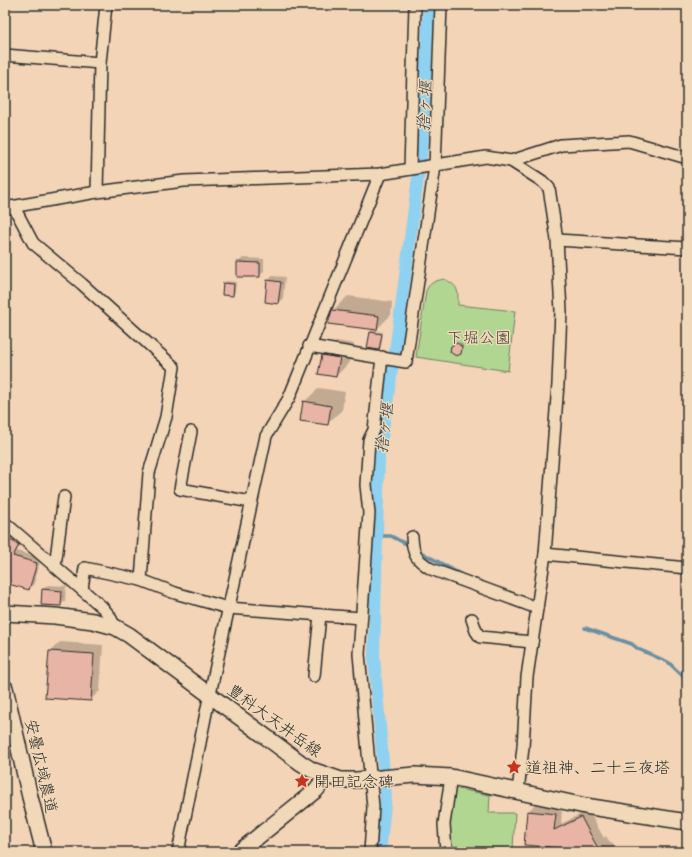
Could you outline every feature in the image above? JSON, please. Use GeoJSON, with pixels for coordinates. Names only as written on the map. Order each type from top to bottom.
{"type":"FeatureCollection","features":[{"type":"Feature","properties":{"kind":"main road","name":"豊科大天井岳線"},"geometry":{"type":"LineString","coordinates":[[5,613],[55,616],[93,621],[115,627],[129,635],[301,763],[312,770],[327,776],[341,780],[436,775],[585,806],[687,822]]}},
{"type":"Feature","properties":{"kind":"main road","name":"安曇広域農道"},"geometry":{"type":"LineString","coordinates":[[5,688],[44,852]]}},
{"type":"Feature","properties":{"kind":"main road"},"geometry":{"type":"LineString","coordinates":[[239,852],[316,790],[327,776]]}},
{"type":"Feature","properties":{"kind":"street"},"geometry":{"type":"LineString","coordinates":[[97,192],[100,63],[106,5]]}},
{"type":"Feature","properties":{"kind":"street"},"geometry":{"type":"LineString","coordinates":[[411,169],[415,5]]}},
{"type":"Feature","properties":{"kind":"street"},"geometry":{"type":"LineString","coordinates":[[310,346],[406,362],[432,166],[441,5]]}},
{"type":"Feature","properties":{"kind":"street"},"geometry":{"type":"LineString","coordinates":[[5,55],[100,63]]}},
{"type":"Feature","properties":{"kind":"street"},"geometry":{"type":"LineString","coordinates":[[511,161],[562,145],[629,141],[687,158]]}},
{"type":"Feature","properties":{"kind":"street"},"geometry":{"type":"LineString","coordinates":[[141,580],[149,473],[166,417],[174,366],[82,284],[33,243],[9,208],[97,192],[184,181],[380,174],[486,157],[511,161],[542,181],[549,188],[557,240],[561,311],[558,384],[545,554],[527,677],[523,747],[518,792]]}},
{"type":"Feature","properties":{"kind":"street"},"geometry":{"type":"LineString","coordinates":[[178,852],[228,608],[266,436],[289,398],[380,174]]}},
{"type":"Feature","properties":{"kind":"street"},"geometry":{"type":"LineString","coordinates":[[557,240],[687,248]]}},
{"type":"Feature","properties":{"kind":"street"},"geometry":{"type":"LineString","coordinates":[[370,852],[373,807],[378,778],[359,654],[369,513],[366,485],[368,448],[369,440],[374,430],[382,358]]}},
{"type":"Feature","properties":{"kind":"street"},"geometry":{"type":"LineString","coordinates":[[191,432],[180,489],[251,502]]}},
{"type":"Feature","properties":{"kind":"street"},"geometry":{"type":"LineString","coordinates":[[55,566],[64,497]]}},
{"type":"Feature","properties":{"kind":"street"},"geometry":{"type":"LineString","coordinates":[[5,523],[102,607],[109,615],[115,627]]}},
{"type":"Feature","properties":{"kind":"street"},"geometry":{"type":"LineString","coordinates":[[412,538],[413,551],[420,562],[431,569],[537,608]]}},
{"type":"Feature","properties":{"kind":"street"},"geometry":{"type":"LineString","coordinates":[[545,554],[687,568]]}},
{"type":"Feature","properties":{"kind":"street"},"geometry":{"type":"LineString","coordinates":[[82,589],[85,568],[141,580],[175,593],[228,608],[361,618]]}},
{"type":"Feature","properties":{"kind":"street"},"geometry":{"type":"LineString","coordinates":[[314,676],[320,615]]}},
{"type":"Feature","properties":{"kind":"street"},"geometry":{"type":"LineString","coordinates":[[472,619],[476,631],[480,637],[532,642]]}},
{"type":"Feature","properties":{"kind":"street"},"geometry":{"type":"LineString","coordinates":[[446,852],[444,824],[451,777]]}},
{"type":"Feature","properties":{"kind":"green space","name":"下堀公園"},"geometry":{"type":"Polygon","coordinates":[[[444,279],[453,284],[457,289],[458,305],[515,311],[508,371],[416,357],[426,291],[433,282],[444,279]]]}},
{"type":"Feature","properties":{"kind":"green space"},"geometry":{"type":"Polygon","coordinates":[[[453,788],[490,795],[489,813],[515,813],[513,849],[450,846],[447,824],[453,788]]]}},
{"type":"Feature","properties":{"kind":"building"},"geometry":{"type":"Polygon","coordinates":[[[237,262],[260,263],[260,277],[237,277],[237,262]]]}},
{"type":"Feature","properties":{"kind":"building"},"geometry":{"type":"Polygon","coordinates":[[[267,280],[281,282],[278,304],[265,302],[267,280]]]}},
{"type":"Feature","properties":{"kind":"building"},"geometry":{"type":"Polygon","coordinates":[[[223,283],[234,284],[233,296],[222,295],[223,283]]]}},
{"type":"Feature","properties":{"kind":"building"},"geometry":{"type":"Polygon","coordinates":[[[332,310],[379,316],[377,330],[328,324],[332,310]]]}},
{"type":"Feature","properties":{"kind":"building"},"geometry":{"type":"Polygon","coordinates":[[[370,332],[382,334],[379,350],[367,348],[370,332]]]}},
{"type":"Feature","properties":{"kind":"building"},"geometry":{"type":"Polygon","coordinates":[[[457,343],[462,347],[461,354],[456,356],[450,352],[451,346],[457,343]]]}},
{"type":"Feature","properties":{"kind":"building"},"geometry":{"type":"Polygon","coordinates":[[[322,355],[340,358],[336,377],[318,374],[322,355]]]}},
{"type":"Feature","properties":{"kind":"building"},"geometry":{"type":"Polygon","coordinates":[[[303,401],[331,406],[328,425],[300,421],[303,401]]]}},
{"type":"Feature","properties":{"kind":"building"},"geometry":{"type":"Polygon","coordinates":[[[5,537],[19,545],[13,556],[37,563],[29,590],[5,583],[5,537]]]}},
{"type":"Feature","properties":{"kind":"building"},"geometry":{"type":"Polygon","coordinates":[[[42,589],[62,591],[61,606],[41,605],[42,589]]]}},
{"type":"Feature","properties":{"kind":"building"},"geometry":{"type":"Polygon","coordinates":[[[49,651],[94,654],[91,701],[45,698],[49,651]]]}},
{"type":"Feature","properties":{"kind":"building"},"geometry":{"type":"Polygon","coordinates":[[[527,811],[556,814],[554,830],[581,817],[600,852],[563,852],[561,848],[524,845],[527,811]]]}},
{"type":"Feature","properties":{"kind":"waterway","name":"捨ヶ堰"},"geometry":{"type":"LineString","coordinates":[[380,852],[386,796],[374,657],[379,456],[397,337],[422,147],[429,5]]}},
{"type":"Feature","properties":{"kind":"waterway"},"geometry":{"type":"LineString","coordinates":[[377,536],[391,536],[410,546]]}},
{"type":"Feature","properties":{"kind":"waterway"},"geometry":{"type":"LineString","coordinates":[[417,550],[462,575]]}},
{"type":"Feature","properties":{"kind":"waterway"},"geometry":{"type":"LineString","coordinates":[[585,628],[632,644],[638,649],[668,662],[687,680]]}},
{"type":"Feature","properties":{"kind":"place","name":"道祖神、二十三夜塔"},"geometry":{"type":"Point","coordinates":[514,767]}},
{"type":"Feature","properties":{"kind":"place","name":"開田記念碑"},"geometry":{"type":"Point","coordinates":[302,781]}}]}
